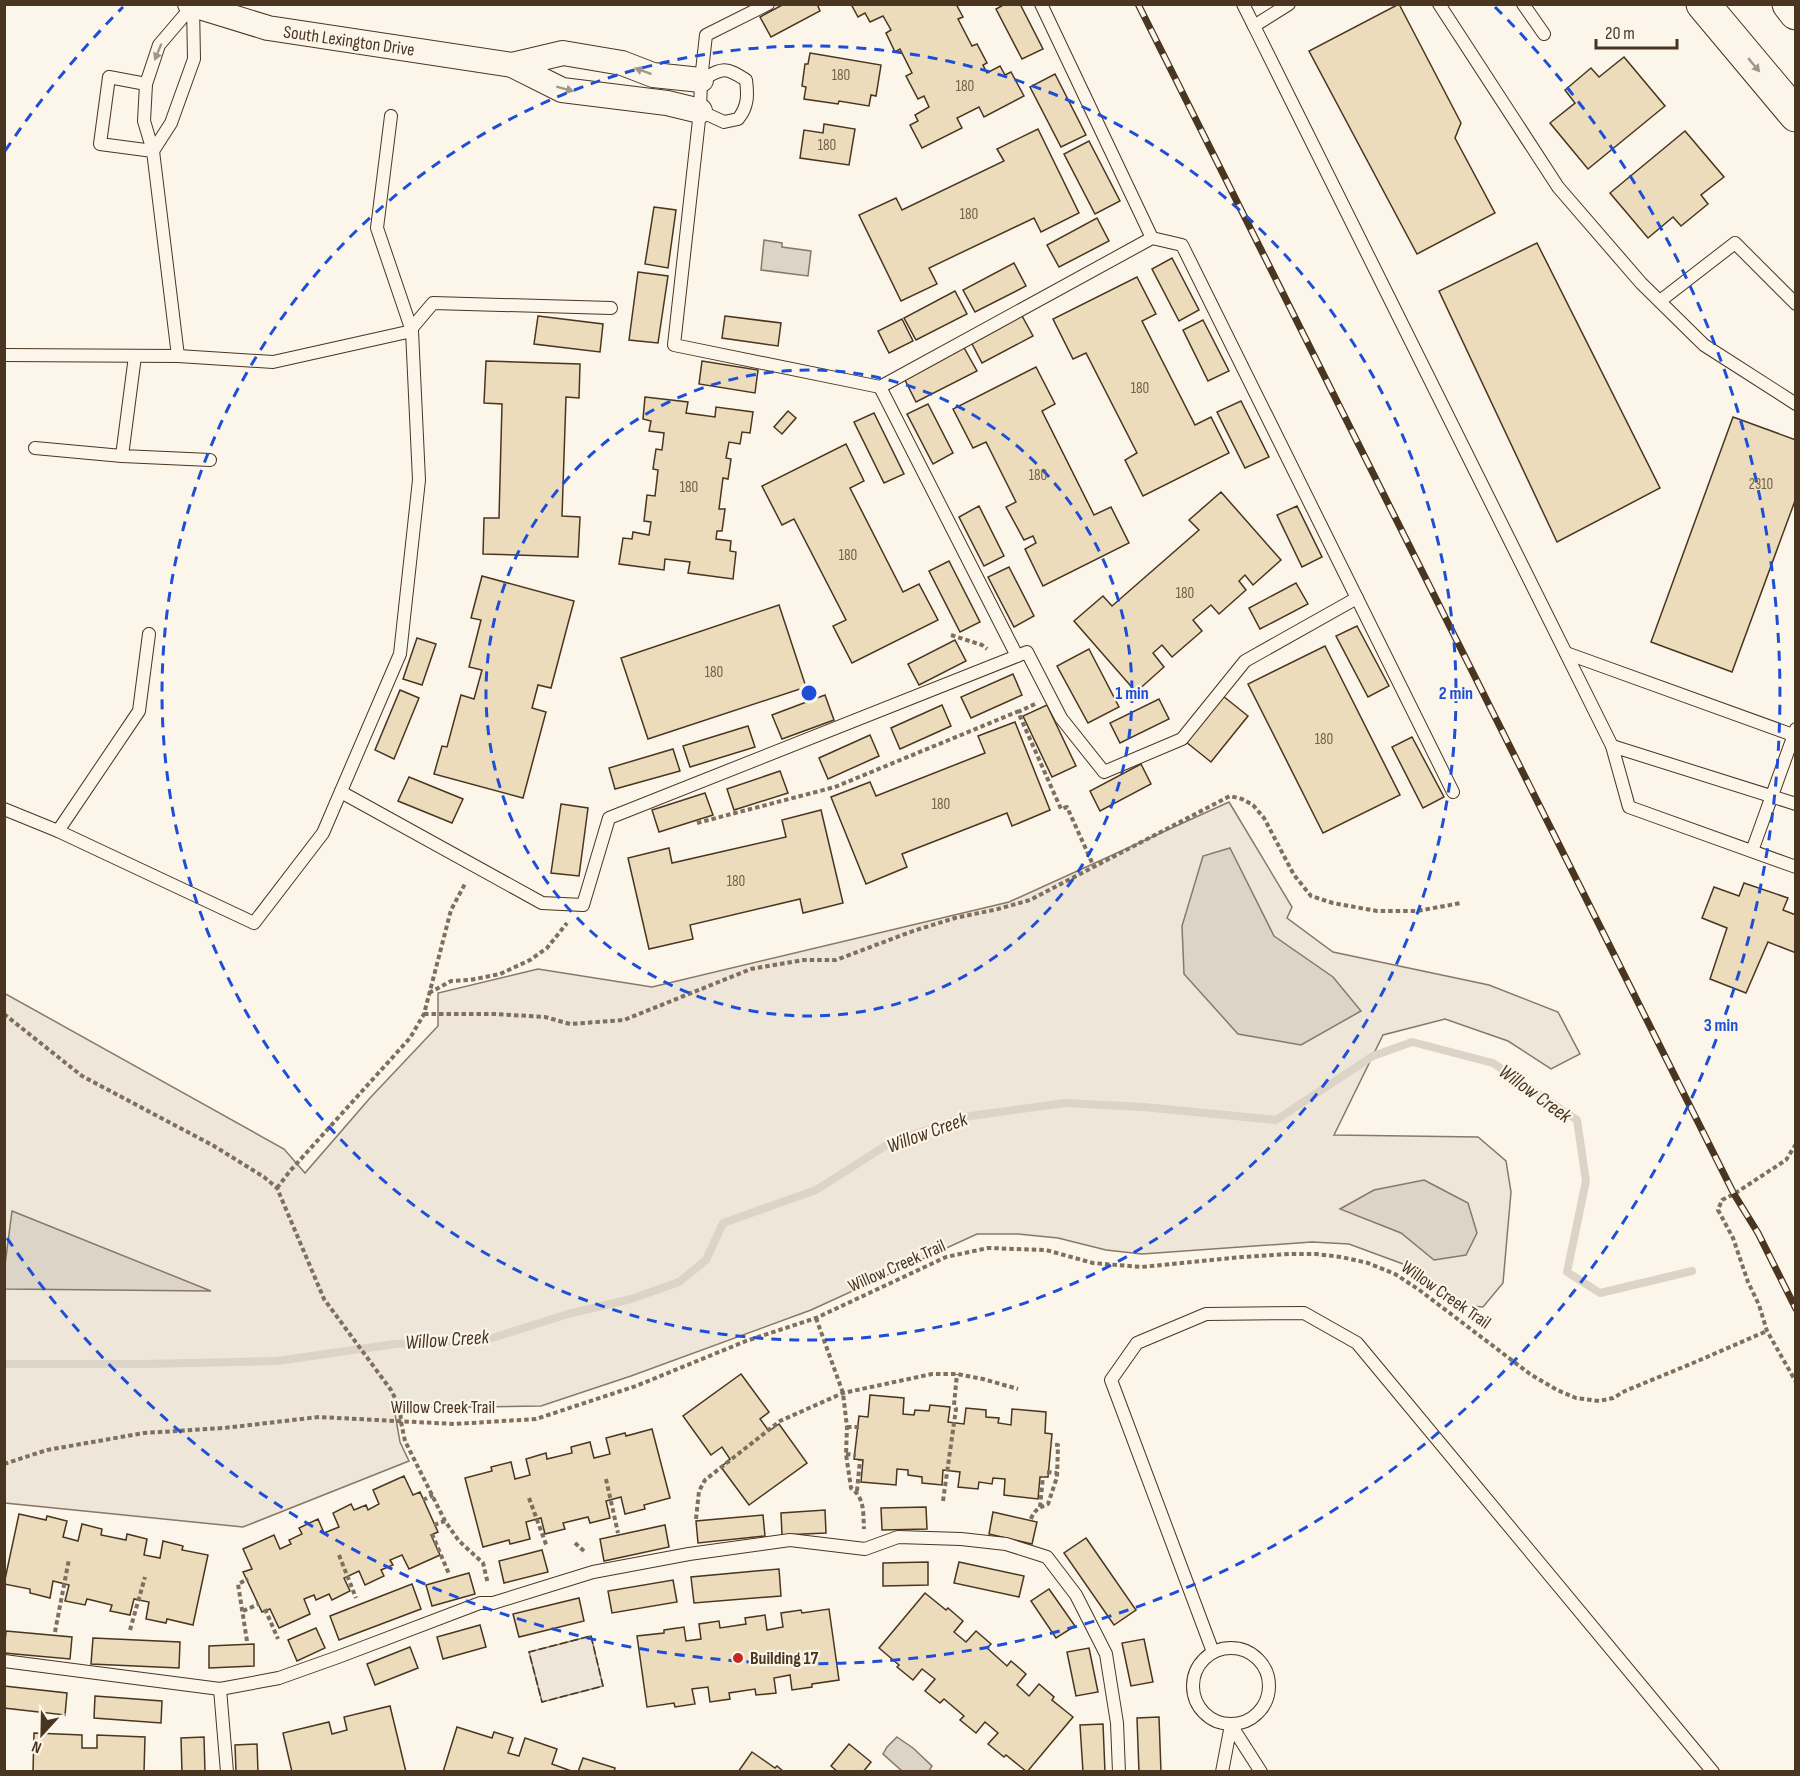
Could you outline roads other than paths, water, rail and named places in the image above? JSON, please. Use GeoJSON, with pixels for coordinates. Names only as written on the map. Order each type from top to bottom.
{"type":"FeatureCollection","features":[{"type":"Feature","properties":{"kind":"main road"},"geometry":{"type":"LineString","coordinates":[[1703,4],[1796,115]]}},
{"type":"Feature","properties":{"kind":"main road"},"geometry":{"type":"LineString","coordinates":[[1789,4],[1796,13]]}},
{"type":"Feature","properties":{"kind":"street","name":"South Lexington Drive"},"geometry":{"type":"LineString","coordinates":[[193,5],[268,28],[512,65],[562,90],[667,103],[700,111]]}},
{"type":"Feature","properties":{"kind":"street","name":"South Lexington Drive"},"geometry":{"type":"LineString","coordinates":[[512,65],[563,53],[622,63],[653,75],[701,80]]}},
{"type":"Feature","properties":{"kind":"lane"},"geometry":{"type":"LineString","coordinates":[[768,4],[706,35],[700,111],[674,345],[880,387],[1152,238],[1182,245],[1453,792]]}},
{"type":"Feature","properties":{"kind":"lane"},"geometry":{"type":"LineString","coordinates":[[1041,4],[1152,238]]}},
{"type":"Feature","properties":{"kind":"lane"},"geometry":{"type":"LineString","coordinates":[[1243,4],[1612,746],[1629,807],[1796,867]]}},
{"type":"Feature","properties":{"kind":"lane"},"geometry":{"type":"LineString","coordinates":[[1254,26],[1289,4]]}},
{"type":"Feature","properties":{"kind":"lane"},"geometry":{"type":"LineString","coordinates":[[1439,4],[1558,188],[1641,283],[1704,345],[1796,404]]}},
{"type":"Feature","properties":{"kind":"lane"},"geometry":{"type":"LineString","coordinates":[[1523,4],[1544,34]]}},
{"type":"Feature","properties":{"kind":"lane"},"geometry":{"type":"LineString","coordinates":[[178,356],[153,151],[144,121],[147,84],[159,45],[193,5]]}},
{"type":"Feature","properties":{"kind":"lane"},"geometry":{"type":"LineString","coordinates":[[153,151],[171,123],[194,59],[193,5]]}},
{"type":"Feature","properties":{"kind":"lane"},"geometry":{"type":"LineString","coordinates":[[700,111],[724,122],[738,119],[744,111],[748,95],[746,80],[732,71],[720,69],[701,80]]}},
{"type":"Feature","properties":{"kind":"lane"},"geometry":{"type":"LineString","coordinates":[[147,84],[109,77],[100,144],[153,151]]}},
{"type":"Feature","properties":{"kind":"lane"},"geometry":{"type":"LineString","coordinates":[[4,809],[58,831],[254,923],[323,833],[400,654],[419,480],[411,330],[377,228],[390,116]]}},
{"type":"Feature","properties":{"kind":"lane"},"geometry":{"type":"LineString","coordinates":[[1660,301],[1735,243],[1796,304]]}},
{"type":"Feature","properties":{"kind":"lane"},"geometry":{"type":"LineString","coordinates":[[4,355],[178,356],[273,362],[411,330],[433,303],[611,308]]}},
{"type":"Feature","properties":{"kind":"lane"},"geometry":{"type":"LineString","coordinates":[[122,456],[135,356]]}},
{"type":"Feature","properties":{"kind":"lane"},"geometry":{"type":"LineString","coordinates":[[880,387],[1017,656]]}},
{"type":"Feature","properties":{"kind":"lane"},"geometry":{"type":"LineString","coordinates":[[35,448],[122,456],[210,460]]}},
{"type":"Feature","properties":{"kind":"lane"},"geometry":{"type":"LineString","coordinates":[[341,792],[542,903],[583,905],[609,818],[1027,652],[1061,718],[1104,772],[1182,739],[1245,661],[1357,598]]}},
{"type":"Feature","properties":{"kind":"lane"},"geometry":{"type":"LineString","coordinates":[[58,831],[138,711],[149,634]]}},
{"type":"Feature","properties":{"kind":"lane"},"geometry":{"type":"LineString","coordinates":[[1566,653],[1794,732],[1752,851]]}},
{"type":"Feature","properties":{"kind":"lane"},"geometry":{"type":"LineString","coordinates":[[1612,746],[1796,804]]}},
{"type":"Feature","properties":{"kind":"lane"},"geometry":{"type":"LineString","coordinates":[[1213,1652],[1111,1380],[1137,1343],[1206,1314],[1304,1313],[1357,1343],[1713,1772]]}},
{"type":"Feature","properties":{"kind":"lane"},"geometry":{"type":"LineString","coordinates":[[4,1661],[220,1689],[279,1678],[480,1603],[493,1603],[593,1572],[689,1554],[790,1540],[865,1549],[898,1537],[961,1539],[1006,1544],[1047,1557],[1076,1595],[1106,1654],[1117,1723],[1119,1772]]}},
{"type":"Feature","properties":{"kind":"lane"},"geometry":{"type":"LineString","coordinates":[[1224,1648],[1247,1651],[1257,1657],[1264,1666],[1269,1677],[1268,1700],[1253,1718],[1231,1725],[1207,1716],[1199,1707],[1193,1695],[1196,1670],[1213,1652],[1224,1648]]}},
{"type":"Feature","properties":{"kind":"lane"},"geometry":{"type":"LineString","coordinates":[[220,1689],[227,1772]]}},
{"type":"Feature","properties":{"kind":"lane"},"geometry":{"type":"LineString","coordinates":[[1222,1772],[1231,1725]]}},
{"type":"Feature","properties":{"kind":"lane"},"geometry":{"type":"LineString","coordinates":[[1231,1725],[1261,1772]]}},
{"type":"Feature","properties":{"kind":"waterway","name":"Willow Creek"},"geometry":{"type":"LineString","coordinates":[[4,1364],[277,1361],[395,1344],[489,1339],[568,1314],[631,1299],[679,1282],[706,1260],[723,1223],[816,1190],[893,1141],[970,1116],[1065,1103],[1144,1107],[1276,1120],[1373,1056],[1412,1042],[1493,1063],[1577,1120],[1586,1181],[1567,1272],[1600,1293],[1692,1271]]}},
{"type":"Feature","properties":{"kind":"railway"},"geometry":{"type":"LineString","coordinates":[[1138,4],[1734,1194],[1758,1233],[1796,1309]]}},
{"type":"Feature","properties":{"kind":"place","name":"Building 17"},"geometry":{"type":"Point","coordinates":[738,1658]}}]}
